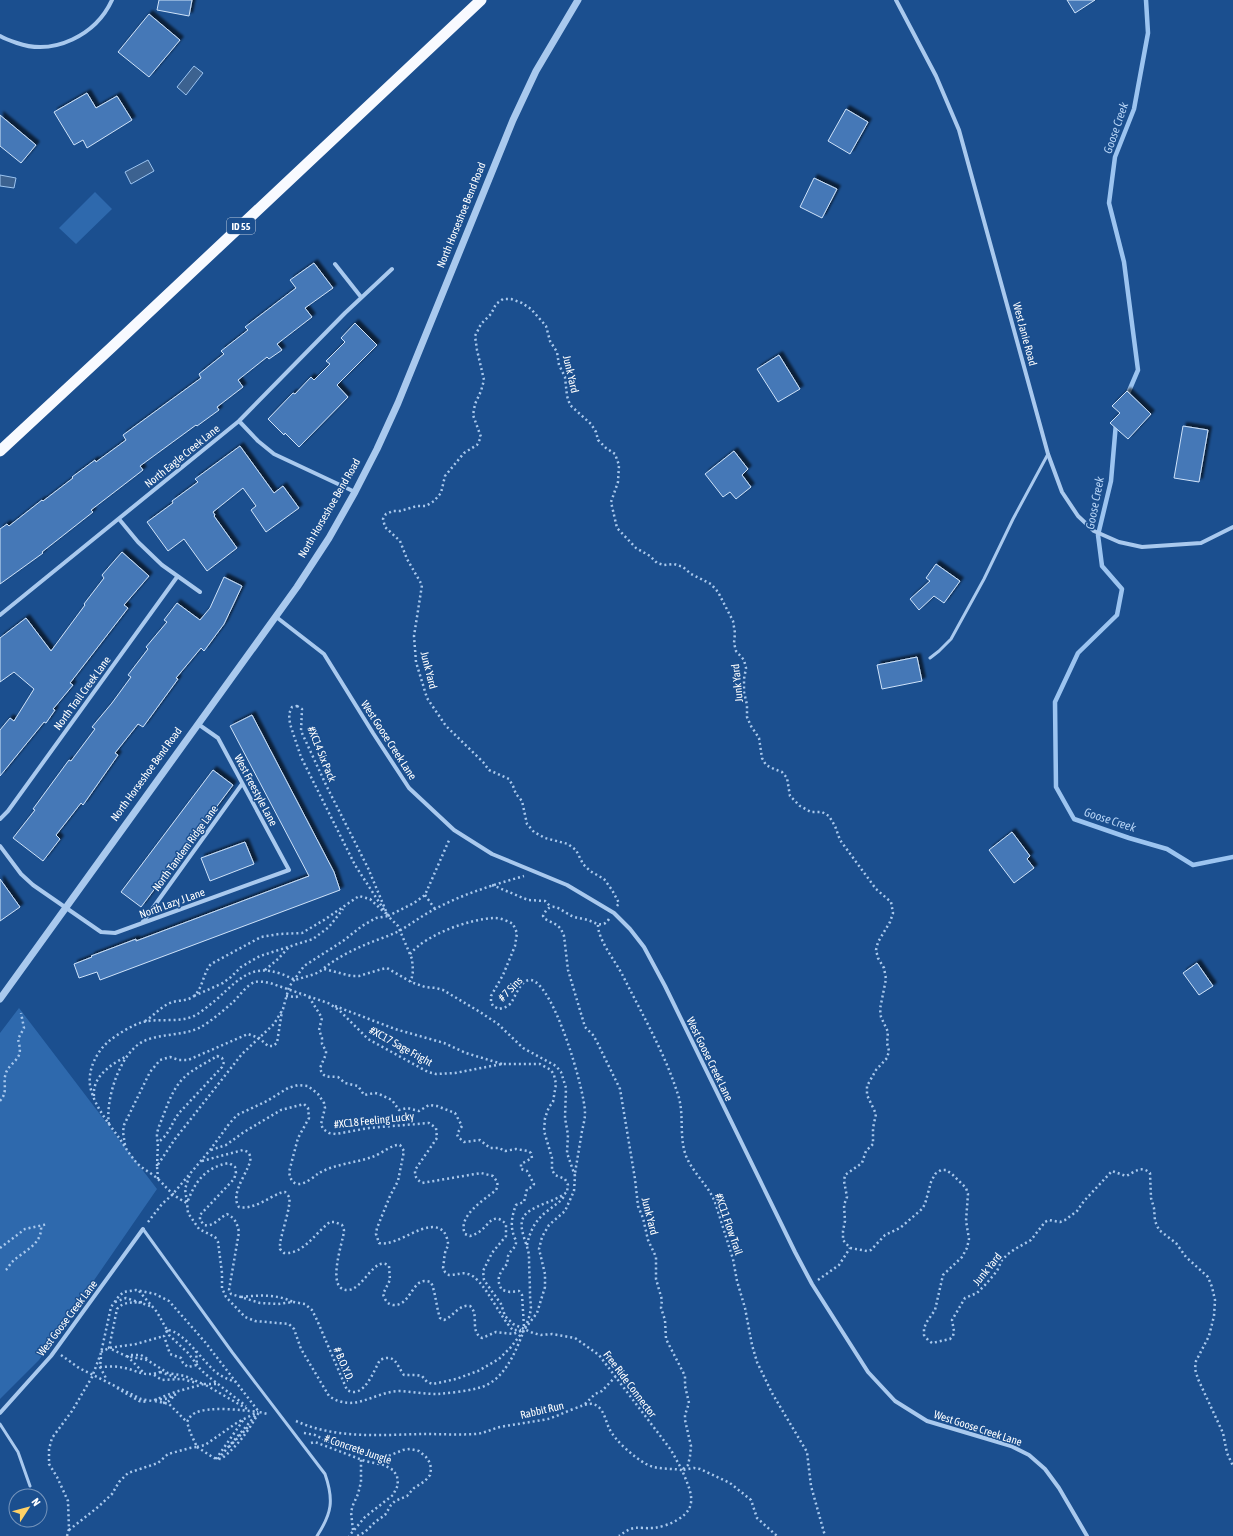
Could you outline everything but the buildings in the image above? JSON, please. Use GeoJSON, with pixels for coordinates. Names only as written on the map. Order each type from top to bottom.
{"type":"FeatureCollection","features":[{"type":"Feature","properties":{"kind":"highway","name":"ID 55"},"geometry":{"type":"LineString","coordinates":[[0,451],[481,0]]}},
{"type":"Feature","properties":{"kind":"street"},"geometry":{"type":"LineString","coordinates":[[0,36],[25,46],[48,47],[71,41],[91,29],[107,11],[112,0]]}},
{"type":"Feature","properties":{"kind":"street","name":"North Horseshoe Bend Road"},"geometry":{"type":"LineString","coordinates":[[0,999],[297,587],[329,538],[355,492],[398,403],[513,120],[536,71],[578,0]]}},
{"type":"Feature","properties":{"kind":"street","name":"West Janie Road"},"geometry":{"type":"LineString","coordinates":[[896,0],[936,76],[959,130],[1048,454],[1062,492],[1078,516],[1094,531],[1119,542],[1142,547],[1201,543],[1233,527]]}},
{"type":"Feature","properties":{"kind":"street"},"geometry":{"type":"LineString","coordinates":[[335,264],[361,298]]}},
{"type":"Feature","properties":{"kind":"street","name":"North Eagle Creek Lane"},"geometry":{"type":"LineString","coordinates":[[0,615],[239,421],[361,298],[392,269]]}},
{"type":"Feature","properties":{"kind":"street"},"geometry":{"type":"LineString","coordinates":[[239,421],[258,441],[274,454],[355,492]]}},
{"type":"Feature","properties":{"kind":"street"},"geometry":{"type":"LineString","coordinates":[[120,519],[138,542],[162,565],[200,592]]}},
{"type":"Feature","properties":{"kind":"street","name":"North Trail Creek Lane"},"geometry":{"type":"LineString","coordinates":[[0,819],[8,811],[177,576]]}},
{"type":"Feature","properties":{"kind":"street","name":"West Goose Creek Lane"},"geometry":{"type":"LineString","coordinates":[[275,616],[324,654],[372,733],[409,788],[454,830],[492,854],[567,885],[614,912],[630,929],[647,953],[665,986],[812,1284],[868,1372],[895,1401],[927,1421],[1011,1446],[1029,1456],[1045,1469],[1059,1488],[1087,1536]]}},
{"type":"Feature","properties":{"kind":"street","name":"West Freestyle Lane"},"geometry":{"type":"LineString","coordinates":[[198,724],[218,738],[289,870]]}},
{"type":"Feature","properties":{"kind":"street","name":"North Tandem Ridge Lane"},"geometry":{"type":"LineString","coordinates":[[142,924],[242,784]]}},
{"type":"Feature","properties":{"kind":"street","name":"North Lazy J Lane"},"geometry":{"type":"LineString","coordinates":[[0,846],[21,874],[33,885],[101,932],[115,933],[289,870]]}},
{"type":"Feature","properties":{"kind":"street","name":"West Goose Creek Lane"},"geometry":{"type":"LineString","coordinates":[[0,1413],[55,1351],[143,1229]]}},
{"type":"Feature","properties":{"kind":"lane"},"geometry":{"type":"LineString","coordinates":[[930,658],[951,638],[984,579],[1013,518],[1048,454]]}},
{"type":"Feature","properties":{"kind":"lane"},"geometry":{"type":"LineString","coordinates":[[143,1229],[293,1433],[325,1474],[330,1487],[331,1498],[329,1515],[317,1536]]}},
{"type":"Feature","properties":{"kind":"lane"},"geometry":{"type":"LineString","coordinates":[[0,1424],[18,1452],[30,1486]]}},
{"type":"Feature","properties":{"kind":"path","name":"Junk Yard"},"geometry":{"type":"LineString","coordinates":[[614,912],[619,904],[612,890],[604,879],[590,871],[583,864],[576,850],[568,844],[545,838],[534,832],[527,824],[522,801],[516,794],[509,779],[489,770],[483,762],[446,726],[427,698],[416,662],[414,636],[422,585],[407,559],[400,541],[385,527],[383,519],[386,514],[392,511],[400,511],[417,506],[426,506],[434,501],[441,493],[445,476],[464,453],[477,445],[481,437],[473,415],[475,404],[484,380],[475,336],[481,324],[491,314],[496,304],[503,299],[511,299],[522,303],[531,309],[546,326],[550,341],[557,352],[559,364],[565,377],[567,396],[570,405],[591,424],[596,432],[598,440],[615,454],[619,465],[618,482],[611,502],[617,528],[636,548],[650,556],[657,563],[664,565],[674,564],[683,567],[691,574],[711,584],[718,592],[733,621],[736,651],[744,660],[746,668],[744,692],[748,705],[747,717],[759,738],[762,758],[766,765],[782,772],[787,778],[790,796],[800,806],[811,812],[822,812],[829,816],[835,826],[840,840],[876,889],[891,902],[893,913],[890,922],[878,942],[876,950],[878,958],[884,968],[886,979],[880,1009],[881,1017],[888,1032],[887,1043],[889,1051],[888,1058],[876,1070],[867,1086],[867,1095],[876,1114],[873,1144],[866,1151],[862,1163],[845,1175],[844,1181],[847,1197],[844,1206],[845,1222],[843,1240],[850,1248],[867,1251],[871,1250],[885,1235],[900,1228],[925,1204],[931,1182],[935,1174],[941,1170],[946,1170],[952,1174],[966,1188],[968,1194],[966,1221],[969,1238],[967,1248],[962,1257],[943,1275],[935,1310],[924,1328],[924,1334],[928,1340],[932,1343],[937,1343],[953,1336],[954,1331],[952,1320],[965,1298],[977,1293],[993,1277],[1002,1260],[1015,1249],[1032,1240],[1045,1222],[1049,1220],[1060,1222],[1077,1211],[1091,1192],[1112,1171],[1126,1176],[1141,1168],[1146,1169],[1150,1173],[1151,1198],[1154,1208],[1155,1221],[1159,1230],[1176,1243],[1186,1257],[1208,1277],[1212,1287],[1215,1300],[1214,1316],[1209,1336],[1196,1362],[1195,1369],[1198,1379],[1223,1433],[1227,1453],[1233,1466]]}},
{"type":"Feature","properties":{"kind":"path","name":"#XC14 Six Pack"},"geometry":{"type":"LineString","coordinates":[[297,706],[302,710],[301,731],[326,787],[368,868],[388,916],[355,865],[301,757],[290,724],[289,714],[292,707],[297,706]]}},
{"type":"Feature","properties":{"kind":"path"},"geometry":{"type":"LineString","coordinates":[[125,1146],[123,1132],[124,1125],[150,1072],[160,1060],[170,1057],[179,1060],[188,1060],[248,1034],[259,1038],[268,1046],[273,1046],[276,1043],[289,987],[304,966],[343,942],[362,926],[376,918],[388,916],[425,895],[454,830]]}},
{"type":"Feature","properties":{"kind":"path"},"geometry":{"type":"LineString","coordinates":[[144,1022],[186,1018],[195,1015],[210,1005],[244,975],[265,970],[281,973],[295,980],[315,974],[333,962],[367,944],[400,931],[435,909],[461,897],[491,885],[537,873]]}},
{"type":"Feature","properties":{"kind":"path"},"geometry":{"type":"LineString","coordinates":[[491,885],[528,900],[545,901],[551,907]]}},
{"type":"Feature","properties":{"kind":"path"},"geometry":{"type":"LineString","coordinates":[[425,895],[435,909]]}},
{"type":"Feature","properties":{"kind":"path"},"geometry":{"type":"LineString","coordinates":[[193,997],[198,991],[207,968],[211,964],[261,937],[279,934],[302,933],[345,907],[359,896],[370,900],[398,926],[412,959],[412,982]]}},
{"type":"Feature","properties":{"kind":"path"},"geometry":{"type":"LineString","coordinates":[[187,1203],[172,1195],[158,1179],[136,1162],[94,1100],[90,1089],[90,1081],[91,1068],[97,1055],[109,1042],[128,1029],[154,1016],[163,1006],[193,997],[223,983],[241,967],[260,956],[313,939],[329,927],[345,907]]}},
{"type":"Feature","properties":{"kind":"path","name":"Junk Yard"},"geometry":{"type":"LineString","coordinates":[[551,907],[545,911],[543,916],[545,919],[557,925],[561,929],[564,936],[568,970],[585,1027],[593,1035],[597,1042],[620,1089],[638,1206],[643,1218],[648,1240],[656,1257],[656,1279],[662,1300],[661,1308],[665,1320],[666,1339],[685,1376],[685,1386],[689,1403],[685,1420],[691,1446],[688,1464],[682,1470]]}},
{"type":"Feature","properties":{"kind":"path","name":"#XC11 Flow Trail"},"geometry":{"type":"LineString","coordinates":[[551,907],[559,907],[577,918],[585,919],[598,925],[598,933],[621,972],[665,1062],[678,1098],[686,1156],[692,1167],[712,1194],[715,1202],[733,1259],[757,1362],[772,1393],[807,1452],[811,1486],[825,1536]]}},
{"type":"Feature","properties":{"kind":"path","name":"# 7 Sins"},"geometry":{"type":"LineString","coordinates":[[410,954],[417,946],[425,941],[470,922],[497,918],[513,924],[517,933],[515,946],[503,975],[491,996],[491,1002],[493,1006],[499,1009],[506,1007],[524,982],[530,980],[536,982],[556,1012],[575,1066],[584,1098],[585,1114],[575,1176]]}},
{"type":"Feature","properties":{"kind":"path"},"geometry":{"type":"LineString","coordinates":[[265,970],[291,946]]}},
{"type":"Feature","properties":{"kind":"path"},"geometry":{"type":"LineString","coordinates":[[201,1161],[243,1150],[248,1152],[250,1160],[244,1174],[236,1203],[239,1207],[250,1207],[280,1192],[285,1192],[288,1195],[290,1198],[280,1244],[280,1249],[284,1254],[290,1254],[302,1246],[330,1222],[335,1222],[342,1225],[344,1230],[340,1246],[337,1276],[339,1286],[344,1290],[349,1290],[355,1287],[368,1276],[376,1266],[382,1263],[386,1264],[389,1266],[390,1280],[383,1294],[385,1300],[390,1305],[398,1305],[406,1299],[420,1282],[426,1280],[431,1282],[435,1290],[437,1310],[440,1318],[444,1320],[465,1305],[470,1306],[474,1311],[475,1329],[477,1335],[482,1338],[496,1332],[513,1334],[524,1330],[537,1313],[545,1287],[545,1274],[539,1249],[542,1237],[548,1226],[565,1211],[574,1191],[575,1176],[568,1153],[568,1135],[565,1118],[566,1088],[562,1072],[549,1061],[532,1054],[523,1048],[498,1024],[443,990],[426,987],[412,982],[387,968],[359,976],[351,976],[324,969]]}},
{"type":"Feature","properties":{"kind":"path","name":"#XC17 Sage Fright"},"geometry":{"type":"LineString","coordinates":[[109,1124],[108,1115],[110,1099],[116,1078],[127,1056],[134,1048],[144,1041],[187,1032],[201,1027],[232,1004],[253,983],[260,981],[328,1003],[395,1029],[502,1064]]}},
{"type":"Feature","properties":{"kind":"path"},"geometry":{"type":"LineString","coordinates":[[286,996],[296,997],[301,994]]}},
{"type":"Feature","properties":{"kind":"path"},"geometry":{"type":"LineString","coordinates":[[308,997],[322,1018],[319,1030],[322,1038],[322,1044],[326,1050],[325,1059],[320,1068],[323,1075],[327,1077],[338,1077],[345,1083],[358,1086],[364,1095],[375,1093],[392,1100],[399,1110],[412,1109],[419,1111],[429,1105],[433,1105],[450,1111],[455,1114],[462,1126],[457,1134],[458,1137],[464,1142],[480,1140],[490,1148],[499,1148],[505,1151],[516,1149],[531,1153],[532,1158],[520,1164],[520,1167],[530,1174],[534,1184],[532,1187],[527,1189],[524,1202],[516,1205],[513,1211],[512,1229],[516,1241],[515,1247],[508,1253],[508,1264],[503,1269],[499,1277],[498,1284],[502,1290],[510,1292],[520,1291],[522,1295],[524,1330]]}},
{"type":"Feature","properties":{"kind":"path","name":"#XC17 Sage Fright"},"geometry":{"type":"LineString","coordinates":[[328,1003],[339,1010],[368,1040],[428,1072],[436,1074],[455,1073],[502,1064],[540,1064],[550,1070],[554,1075],[556,1084],[553,1102],[549,1107],[545,1118],[544,1130],[552,1158],[552,1170],[555,1175],[565,1179],[568,1185],[567,1192]]}},
{"type":"Feature","properties":{"kind":"path"},"geometry":{"type":"LineString","coordinates":[[157,1166],[175,1139],[242,1054],[274,1024],[283,1009]]}},
{"type":"Feature","properties":{"kind":"path"},"geometry":{"type":"LineString","coordinates":[[0,1101],[5,1090],[4,1075],[19,1056],[20,1051],[18,1039],[24,1028],[21,1013]]}},
{"type":"Feature","properties":{"kind":"path"},"geometry":{"type":"LineString","coordinates":[[94,1100],[94,1090],[97,1081],[115,1062],[127,1056]]}},
{"type":"Feature","properties":{"kind":"path"},"geometry":{"type":"LineString","coordinates":[[158,1142],[164,1139],[174,1119],[222,1067],[224,1062],[222,1058],[217,1056],[188,1074],[180,1082],[170,1098],[156,1138],[158,1142],[158,1179]]}},
{"type":"Feature","properties":{"kind":"path","name":"#XC18 Feeling Lucky"},"geometry":{"type":"LineString","coordinates":[[143,1229],[162,1204],[172,1195],[201,1161],[237,1115],[267,1101],[288,1088],[298,1085],[308,1086],[318,1094],[324,1103],[325,1108],[321,1124],[323,1129],[328,1133],[336,1134],[404,1124],[428,1122],[432,1124],[436,1128],[437,1138],[415,1170],[417,1180],[422,1183],[480,1173],[493,1176],[497,1181],[498,1186],[496,1190],[474,1208],[463,1224],[463,1230],[465,1234],[470,1236],[480,1232],[487,1223],[496,1218],[501,1219],[506,1224],[506,1236],[492,1253],[483,1271],[484,1280],[501,1304],[506,1316],[513,1324],[524,1330]]}},
{"type":"Feature","properties":{"kind":"path","name":"Free Ride Connector"},"geometry":{"type":"LineString","coordinates":[[210,1150],[226,1145],[244,1132],[281,1110],[300,1104],[304,1104],[308,1108],[309,1118],[298,1138],[292,1160],[290,1177],[296,1184],[305,1182],[326,1170],[373,1157],[386,1151],[394,1145],[400,1145],[404,1151],[398,1181],[377,1228],[376,1234],[379,1242],[383,1244],[390,1242],[426,1228],[437,1227],[443,1231],[448,1241],[443,1268],[445,1272],[449,1275],[464,1273],[475,1276],[508,1325],[513,1330],[524,1330],[541,1335],[552,1334],[575,1338],[599,1355],[671,1450],[682,1470]]}},
{"type":"Feature","properties":{"kind":"path"},"geometry":{"type":"LineString","coordinates":[[187,1203],[193,1187],[202,1176],[221,1164],[229,1163],[235,1168],[236,1173],[234,1179],[200,1215],[200,1220],[209,1226],[227,1214],[233,1217],[238,1224],[239,1232],[229,1290],[232,1294],[239,1297]]}},
{"type":"Feature","properties":{"kind":"path"},"geometry":{"type":"LineString","coordinates":[[191,1172],[185,1189],[188,1213],[199,1229],[215,1237],[218,1242],[222,1273],[222,1288],[226,1297],[246,1317],[255,1321],[289,1324],[294,1329],[301,1349],[329,1396],[336,1401],[345,1403],[358,1403],[384,1394],[400,1391],[436,1394],[481,1387],[489,1384],[503,1372],[514,1356],[530,1313],[529,1253],[522,1227],[522,1219],[525,1214],[562,1197],[567,1192]]}},
{"type":"Feature","properties":{"kind":"path"},"geometry":{"type":"LineString","coordinates":[[527,1245],[534,1223],[545,1212],[561,1201],[567,1192]]}},
{"type":"Feature","properties":{"kind":"path"},"geometry":{"type":"LineString","coordinates":[[0,1248],[25,1229],[48,1224]]}},
{"type":"Feature","properties":{"kind":"path"},"geometry":{"type":"LineString","coordinates":[[6,1270],[12,1262],[37,1241],[41,1226]]}},
{"type":"Feature","properties":{"kind":"path"},"geometry":{"type":"LineString","coordinates":[[812,1284],[839,1265],[850,1248]]}},
{"type":"Feature","properties":{"kind":"path"},"geometry":{"type":"LineString","coordinates":[[139,1291],[157,1312],[169,1335],[188,1352],[209,1378],[232,1394],[251,1411]]}},
{"type":"Feature","properties":{"kind":"path"},"geometry":{"type":"LineString","coordinates":[[67,1536],[69,1530],[68,1501],[49,1464],[49,1449],[52,1438],[72,1410],[93,1374],[101,1351],[111,1307],[124,1292],[139,1291],[155,1294],[169,1301],[205,1342],[259,1412]]}},
{"type":"Feature","properties":{"kind":"path","name":"# B.O.Y.D."},"geometry":{"type":"LineString","coordinates":[[239,1297],[260,1303],[278,1304],[293,1302],[305,1304],[312,1310],[346,1390],[350,1392],[357,1391],[365,1386],[370,1380],[380,1360],[387,1357],[392,1358],[396,1362],[404,1375],[422,1376],[427,1382],[433,1384],[456,1379],[478,1371],[499,1359],[511,1347],[524,1330]]}},
{"type":"Feature","properties":{"kind":"path","name":"# B.O.Y.D."},"geometry":{"type":"LineString","coordinates":[[239,1297],[284,1297],[293,1302]]}},
{"type":"Feature","properties":{"kind":"path"},"geometry":{"type":"LineString","coordinates":[[113,1303],[126,1298],[151,1306]]}},
{"type":"Feature","properties":{"kind":"path"},"geometry":{"type":"LineString","coordinates":[[109,1348],[114,1331],[117,1309],[128,1302],[134,1301]]}},
{"type":"Feature","properties":{"kind":"path"},"geometry":{"type":"LineString","coordinates":[[167,1330],[170,1330],[184,1339],[220,1375],[236,1382]]}},
{"type":"Feature","properties":{"kind":"path"},"geometry":{"type":"LineString","coordinates":[[167,1330],[164,1336],[166,1346],[170,1354],[181,1358],[188,1367],[197,1365]]}},
{"type":"Feature","properties":{"kind":"path"},"geometry":{"type":"LineString","coordinates":[[101,1351],[109,1348],[136,1344],[164,1336]]}},
{"type":"Feature","properties":{"kind":"path"},"geometry":{"type":"LineString","coordinates":[[109,1348],[126,1356],[147,1360],[163,1371],[195,1380],[251,1411]]}},
{"type":"Feature","properties":{"kind":"path"},"geometry":{"type":"LineString","coordinates":[[55,1351],[79,1368],[141,1399],[165,1399],[177,1394]]}},
{"type":"Feature","properties":{"kind":"path"},"geometry":{"type":"LineString","coordinates":[[101,1351],[100,1367],[109,1382],[126,1395],[139,1401],[147,1402],[204,1384]]}},
{"type":"Feature","properties":{"kind":"path"},"geometry":{"type":"LineString","coordinates":[[196,1351],[197,1365]]}},
{"type":"Feature","properties":{"kind":"path"},"geometry":{"type":"LineString","coordinates":[[126,1356],[141,1355],[151,1363]]}},
{"type":"Feature","properties":{"kind":"path"},"geometry":{"type":"LineString","coordinates":[[126,1356],[146,1374]]}},
{"type":"Feature","properties":{"kind":"path"},"geometry":{"type":"LineString","coordinates":[[96,1367],[119,1367],[138,1373],[154,1375],[162,1380],[182,1379]]}},
{"type":"Feature","properties":{"kind":"path"},"geometry":{"type":"LineString","coordinates":[[154,1375],[163,1371]]}},
{"type":"Feature","properties":{"kind":"path"},"geometry":{"type":"LineString","coordinates":[[159,1372],[204,1384],[218,1384]]}},
{"type":"Feature","properties":{"kind":"path","name":"Rabbit Run"},"geometry":{"type":"LineString","coordinates":[[187,1422],[191,1416],[197,1412],[236,1409],[286,1417],[310,1428],[361,1435],[477,1434],[498,1427],[549,1418],[567,1413],[585,1404],[595,1394],[602,1391],[616,1376]]}},
{"type":"Feature","properties":{"kind":"path"},"geometry":{"type":"LineString","coordinates":[[163,1403],[169,1401],[180,1391]]}},
{"type":"Feature","properties":{"kind":"path"},"geometry":{"type":"LineString","coordinates":[[152,1400],[169,1404],[187,1422],[197,1447],[217,1459],[221,1459],[228,1454],[255,1419]]}},
{"type":"Feature","properties":{"kind":"path"},"geometry":{"type":"LineString","coordinates":[[585,1404],[593,1404],[598,1406],[602,1410],[609,1429],[613,1435],[630,1452],[646,1464],[658,1468],[682,1470],[694,1468],[700,1469],[730,1483],[751,1500],[757,1518],[777,1536]]}},
{"type":"Feature","properties":{"kind":"path"},"geometry":{"type":"LineString","coordinates":[[69,1530],[107,1499],[119,1482],[128,1473],[158,1463],[168,1454],[205,1445],[244,1419],[259,1412]]}},
{"type":"Feature","properties":{"kind":"path"},"geometry":{"type":"LineString","coordinates":[[240,1439],[246,1434],[259,1412]]}},
{"type":"Feature","properties":{"kind":"path"},"geometry":{"type":"LineString","coordinates":[[217,1459],[259,1412]]}},
{"type":"Feature","properties":{"kind":"path"},"geometry":{"type":"LineString","coordinates":[[217,1459],[244,1419]]}},
{"type":"Feature","properties":{"kind":"path"},"geometry":{"type":"LineString","coordinates":[[293,1433],[315,1435],[327,1441],[350,1446],[372,1457],[382,1458],[410,1449],[419,1451],[430,1463],[430,1475],[425,1481],[414,1488],[407,1496],[395,1501],[385,1515],[365,1532],[357,1536]]}},
{"type":"Feature","properties":{"kind":"path","name":"# Concrete Jungle"},"geometry":{"type":"LineString","coordinates":[[302,1444],[315,1442],[361,1459],[384,1464],[393,1470],[397,1476],[398,1485],[393,1495],[365,1516],[349,1536]]}},
{"type":"Feature","properties":{"kind":"path"},"geometry":{"type":"LineString","coordinates":[[354,1531],[351,1512],[352,1505],[358,1494],[361,1482],[361,1459]]}},
{"type":"Feature","properties":{"kind":"path"},"geometry":{"type":"LineString","coordinates":[[619,1536],[632,1527],[654,1528],[673,1523],[685,1516],[690,1509],[692,1500],[682,1470]]}},
{"type":"Feature","properties":{"kind":"shaded area"},"geometry":{"type":"Polygon","coordinates":[[[194,66],[203,73],[186,95],[177,87],[194,66]]]}},
{"type":"Feature","properties":{"kind":"shaded area"},"geometry":{"type":"Polygon","coordinates":[[[148,160],[154,171],[131,184],[125,172],[148,160]]]}},
{"type":"Feature","properties":{"kind":"shaded area"},"geometry":{"type":"Polygon","coordinates":[[[0,175],[16,178],[14,188],[0,186],[0,175]]]}},
{"type":"Feature","properties":{"kind":"shaded area"},"geometry":{"type":"Polygon","coordinates":[[[95,192],[112,209],[76,244],[59,228],[95,192]]]}},
{"type":"Feature","properties":{"kind":"shaded area"},"geometry":{"type":"Polygon","coordinates":[[[19,1008],[157,1189],[39,1360],[0,1399],[0,1033],[19,1008]]]}},
{"type":"Feature","properties":{"kind":"waterway","name":"Goose Creek"},"geometry":{"type":"LineString","coordinates":[[1126,398],[1138,370],[1124,262],[1109,203],[1115,157],[1134,109],[1148,33],[1146,0]]}},
{"type":"Feature","properties":{"kind":"waterway","name":"Goose Creek"},"geometry":{"type":"LineString","coordinates":[[1116,423],[1111,481],[1098,535],[1102,566],[1122,589],[1117,615],[1078,653],[1055,702],[1056,787],[1074,819],[1167,849],[1193,865],[1233,857]]}}]}
